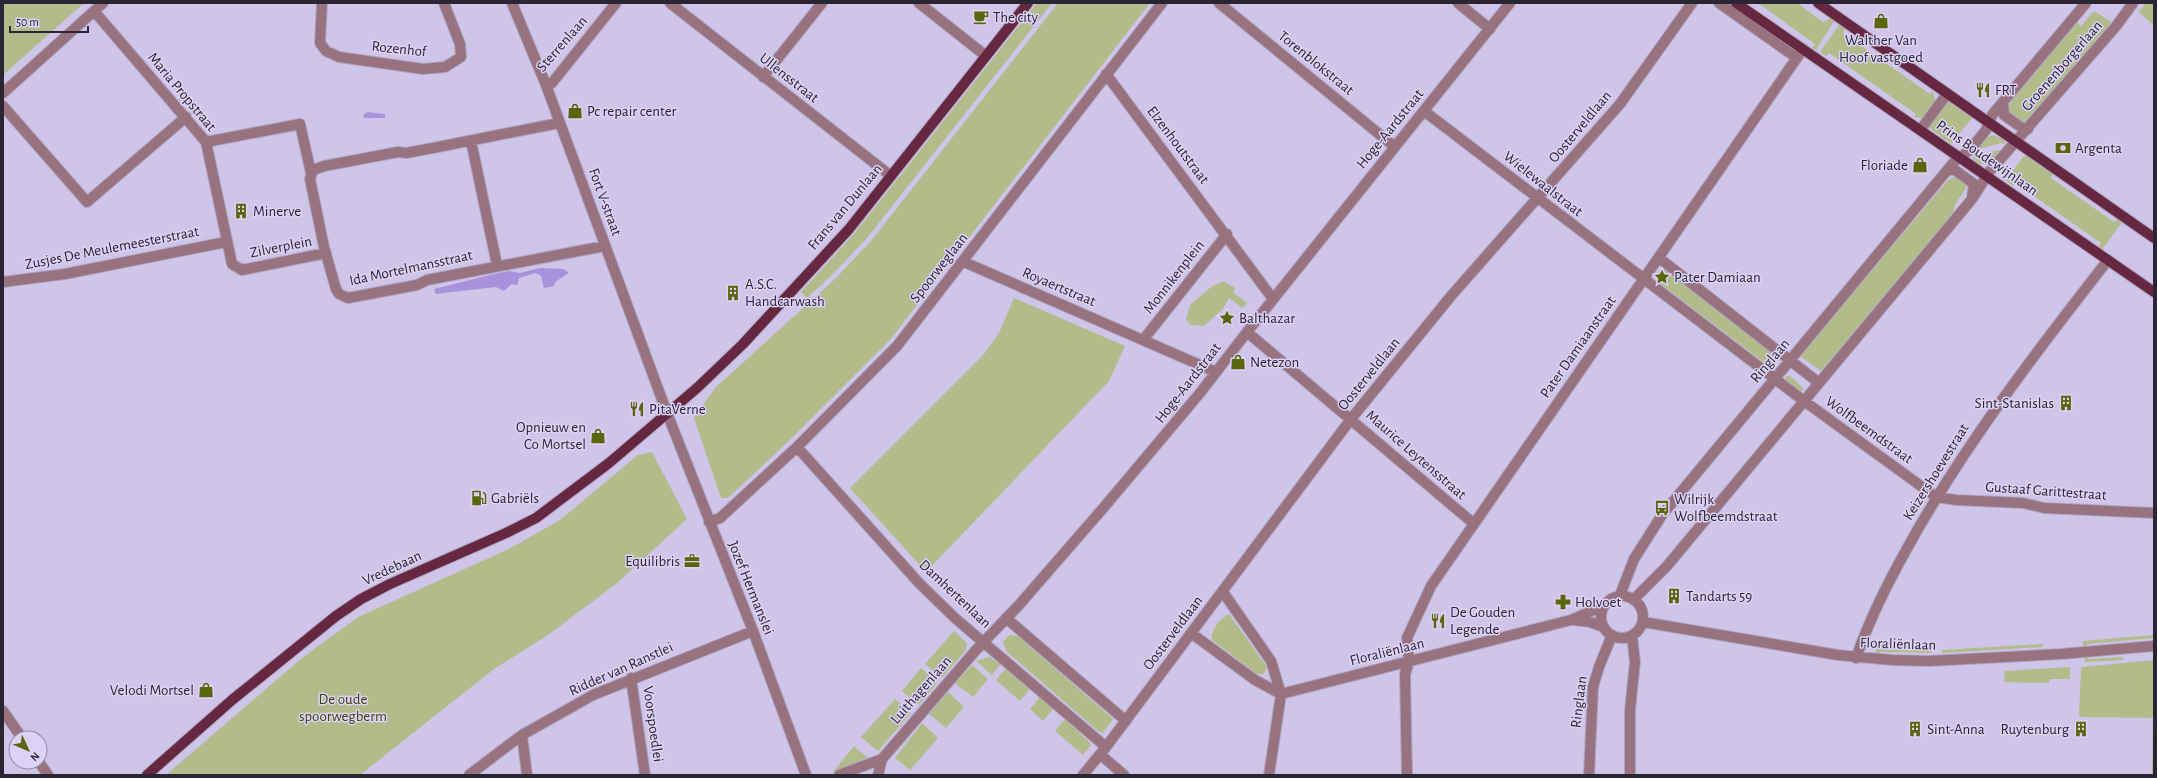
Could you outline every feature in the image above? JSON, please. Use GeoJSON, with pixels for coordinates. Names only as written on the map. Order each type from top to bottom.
{"type":"FeatureCollection","features":[{"type":"Feature","properties":{"kind":"main road","name":"Frans van Dunlaan"},"geometry":{"type":"LineString","coordinates":[[667,413],[697,388],[731,355],[804,279],[849,229],[1028,3]]}},
{"type":"Feature","properties":{"kind":"main road","name":"Prins Boudewijnlaan"},"geometry":{"type":"LineString","coordinates":[[1736,3],[1921,129],[1986,176],[2154,292]]}},
{"type":"Feature","properties":{"kind":"main road","name":"Prins Boudewijnlaan"},"geometry":{"type":"LineString","coordinates":[[1818,3],[1829,6],[1947,94],[2154,238]]}},
{"type":"Feature","properties":{"kind":"main road","name":"Vredebaan"},"geometry":{"type":"LineString","coordinates":[[147,775],[232,700],[336,616],[361,599],[390,584],[506,533],[536,518],[603,468],[667,413]]}},
{"type":"Feature","properties":{"kind":"street"},"geometry":{"type":"LineString","coordinates":[[3,93],[103,3]]}},
{"type":"Feature","properties":{"kind":"street","name":"Rozenhof"},"geometry":{"type":"LineString","coordinates":[[322,3],[320,42],[326,51],[339,57],[423,68],[445,67],[461,57],[460,44],[444,3]]}},
{"type":"Feature","properties":{"kind":"street","name":"Fort V-straat"},"geometry":{"type":"LineString","coordinates":[[512,3],[546,85],[667,413]]}},
{"type":"Feature","properties":{"kind":"street","name":"Sterrenlaan"},"geometry":{"type":"LineString","coordinates":[[546,85],[552,83],[616,3]]}},
{"type":"Feature","properties":{"kind":"street","name":"Ullensstraat"},"geometry":{"type":"LineString","coordinates":[[670,3],[891,176]]}},
{"type":"Feature","properties":{"kind":"street"},"geometry":{"type":"LineString","coordinates":[[763,77],[822,3]]}},
{"type":"Feature","properties":{"kind":"street"},"geometry":{"type":"LineString","coordinates":[[919,3],[986,56]]}},
{"type":"Feature","properties":{"kind":"street","name":"Spoorweglaan"},"geometry":{"type":"LineString","coordinates":[[709,522],[720,518],[797,447],[897,346],[964,262],[1106,74],[1162,3]]}},
{"type":"Feature","properties":{"kind":"street","name":"Torenblokstraat"},"geometry":{"type":"LineString","coordinates":[[1219,3],[1395,147]]}},
{"type":"Feature","properties":{"kind":"street"},"geometry":{"type":"LineString","coordinates":[[1458,3],[1490,28]]}},
{"type":"Feature","properties":{"kind":"street","name":"Hoge-Aardstraat"},"geometry":{"type":"LineString","coordinates":[[984,641],[1106,506],[1200,393],[1273,299],[1510,3]]}},
{"type":"Feature","properties":{"kind":"street","name":"Oosterveldlaan"},"geometry":{"type":"LineString","coordinates":[[1083,775],[1126,721],[1351,419],[1452,296],[1620,104],[1692,3]]}},
{"type":"Feature","properties":{"kind":"street"},"geometry":{"type":"LineString","coordinates":[[1719,3],[1797,58],[1803,49]]}},
{"type":"Feature","properties":{"kind":"street","name":"Groenenborgerlaan"},"geometry":{"type":"LineString","coordinates":[[1960,156],[1970,150],[1986,130],[2003,102],[2086,3]]}},
{"type":"Feature","properties":{"kind":"street","name":"Groenenborgerlaan"},"geometry":{"type":"LineString","coordinates":[[1986,176],[2117,25],[2133,3]]}},
{"type":"Feature","properties":{"kind":"street","name":"Maria Propstraat"},"geometry":{"type":"LineString","coordinates":[[94,11],[206,142],[226,242],[232,264],[242,270]]}},
{"type":"Feature","properties":{"kind":"street","name":"Pater Damiaanstraat"},"geometry":{"type":"LineString","coordinates":[[1406,775],[1405,674],[1409,662],[1407,638],[1411,625],[1431,586],[1797,58]]}},
{"type":"Feature","properties":{"kind":"street","name":"Elzenhoutstraat"},"geometry":{"type":"LineString","coordinates":[[1106,74],[1227,234]]}},
{"type":"Feature","properties":{"kind":"street"},"geometry":{"type":"LineString","coordinates":[[1921,129],[1947,94]]}},
{"type":"Feature","properties":{"kind":"street","name":"Groenenborgerlaan"},"geometry":{"type":"LineString","coordinates":[[2003,102],[2004,115],[2022,128],[2028,129]]}},
{"type":"Feature","properties":{"kind":"street"},"geometry":{"type":"LineString","coordinates":[[3,106],[88,202],[186,117]]}},
{"type":"Feature","properties":{"kind":"street","name":"Wielewaalstraat"},"geometry":{"type":"LineString","coordinates":[[1424,110],[1538,199],[1775,379]]}},
{"type":"Feature","properties":{"kind":"street"},"geometry":{"type":"LineString","coordinates":[[311,173],[314,170],[324,166],[560,123]]}},
{"type":"Feature","properties":{"kind":"street","name":"Ida Mortelmansstraat"},"geometry":{"type":"LineString","coordinates":[[206,142],[300,124],[326,253],[336,289],[340,294],[348,298],[417,285],[427,280],[497,265],[518,263],[605,246]]}},
{"type":"Feature","properties":{"kind":"street"},"geometry":{"type":"LineString","coordinates":[[471,140],[497,265]]}},
{"type":"Feature","properties":{"kind":"street","name":"Ringlaan"},"geometry":{"type":"LineString","coordinates":[[1620,595],[1634,559],[1656,524],[1960,156]]}},
{"type":"Feature","properties":{"kind":"street"},"geometry":{"type":"LineString","coordinates":[[1948,170],[1955,170],[1974,184],[1972,199]]}},
{"type":"Feature","properties":{"kind":"street"},"geometry":{"type":"LineString","coordinates":[[1634,599],[1667,566],[1972,199],[1986,176]]}},
{"type":"Feature","properties":{"kind":"street"},"geometry":{"type":"LineString","coordinates":[[1227,234],[1273,299]]}},
{"type":"Feature","properties":{"kind":"street","name":"Monnikenplein"},"geometry":{"type":"LineString","coordinates":[[1143,340],[1227,234]]}},
{"type":"Feature","properties":{"kind":"street","name":"Zusjes De Meulemeesterstraat"},"geometry":{"type":"LineString","coordinates":[[3,282],[65,274],[226,242]]}},
{"type":"Feature","properties":{"kind":"street","name":"Zilverplein"},"geometry":{"type":"LineString","coordinates":[[242,270],[326,253]]}},
{"type":"Feature","properties":{"kind":"street"},"geometry":{"type":"LineString","coordinates":[[1659,258],[1819,383]]}},
{"type":"Feature","properties":{"kind":"street","name":"Keizershoevestraat"},"geometry":{"type":"LineString","coordinates":[[1856,658],[1867,627],[1894,570],[1936,498],[2007,392],[2108,260]]}},
{"type":"Feature","properties":{"kind":"street","name":"Royaertstraat"},"geometry":{"type":"LineString","coordinates":[[964,262],[1143,340]]}},
{"type":"Feature","properties":{"kind":"street","name":"Maurice Leytensstraat"},"geometry":{"type":"LineString","coordinates":[[1247,332],[1473,524]]}},
{"type":"Feature","properties":{"kind":"street"},"geometry":{"type":"LineString","coordinates":[[1143,340],[1216,372]]}},
{"type":"Feature","properties":{"kind":"street","name":"Wolfbeemdstraat"},"geometry":{"type":"LineString","coordinates":[[1775,379],[1936,498]]}},
{"type":"Feature","properties":{"kind":"street","name":"Jozef Hermanslei"},"geometry":{"type":"LineString","coordinates":[[667,413],[753,631],[806,775]]}},
{"type":"Feature","properties":{"kind":"street","name":"Damhertenlaan"},"geometry":{"type":"LineString","coordinates":[[797,447],[919,584],[984,641],[1103,751],[1124,775]]}},
{"type":"Feature","properties":{"kind":"street","name":"Gustaaf Garittestraat"},"geometry":{"type":"LineString","coordinates":[[1936,498],[2023,503],[2044,508],[2154,513]]}},
{"type":"Feature","properties":{"kind":"street"},"geometry":{"type":"LineString","coordinates":[[1223,592],[1271,661],[1281,694],[1270,775]]}},
{"type":"Feature","properties":{"kind":"street"},"geometry":{"type":"LineString","coordinates":[[1620,595],[1634,599],[1641,607],[1644,622],[1632,636],[1618,638],[1612,635],[1604,627],[1601,616],[1605,605],[1613,598],[1620,595]]}},
{"type":"Feature","properties":{"kind":"street","name":"Floraliënlaan"},"geometry":{"type":"LineString","coordinates":[[1281,694],[1571,620],[1605,605]]}},
{"type":"Feature","properties":{"kind":"street","name":"Damhertenlaan"},"geometry":{"type":"LineString","coordinates":[[1006,618],[1126,721]]}},
{"type":"Feature","properties":{"kind":"street","name":"Floraliënlaan"},"geometry":{"type":"LineString","coordinates":[[1571,620],[1590,622],[1604,627]]}},
{"type":"Feature","properties":{"kind":"street","name":"Floraliënlaan"},"geometry":{"type":"LineString","coordinates":[[1644,622],[1856,658],[1929,661],[2087,652],[2154,646]]}},
{"type":"Feature","properties":{"kind":"street","name":"Ridder van Ranstlei"},"geometry":{"type":"LineString","coordinates":[[469,775],[522,735],[593,695],[631,678],[753,631]]}},
{"type":"Feature","properties":{"kind":"street"},"geometry":{"type":"LineString","coordinates":[[1192,633],[1255,680],[1281,694]]}},
{"type":"Feature","properties":{"kind":"street","name":"Ringlaan"},"geometry":{"type":"LineString","coordinates":[[1589,775],[1591,703],[1593,687],[1597,671],[1612,635]]}},
{"type":"Feature","properties":{"kind":"street"},"geometry":{"type":"LineString","coordinates":[[1630,775],[1630,710],[1635,662],[1632,636]]}},
{"type":"Feature","properties":{"kind":"street","name":"Luithagenlaan"},"geometry":{"type":"LineString","coordinates":[[878,775],[882,759],[984,641]]}},
{"type":"Feature","properties":{"kind":"street","name":"Voorspoedlei"},"geometry":{"type":"LineString","coordinates":[[631,678],[645,775]]}},
{"type":"Feature","properties":{"kind":"street"},"geometry":{"type":"LineString","coordinates":[[3,711],[16,730]]}},
{"type":"Feature","properties":{"kind":"street"},"geometry":{"type":"LineString","coordinates":[[522,735],[527,775]]}},
{"type":"Feature","properties":{"kind":"street","name":"Luithagenlaan"},"geometry":{"type":"LineString","coordinates":[[839,775],[882,759]]}},
{"type":"Feature","properties":{"kind":"green space"},"geometry":{"type":"Polygon","coordinates":[[[3,3],[84,3],[3,75],[3,3]]]}},
{"type":"Feature","properties":{"kind":"green space"},"geometry":{"type":"Polygon","coordinates":[[[1037,3],[1052,3],[867,238],[832,275],[807,298],[801,292],[854,234],[1037,3]]]}},
{"type":"Feature","properties":{"kind":"green space"},"geometry":{"type":"Polygon","coordinates":[[[1058,3],[1150,3],[890,340],[790,440],[728,498],[721,498],[694,418],[715,388],[835,279],[871,241],[1058,3]]]}},
{"type":"Feature","properties":{"kind":"green space"},"geometry":{"type":"Polygon","coordinates":[[[1758,3],[1797,3],[1823,22],[1830,18],[1834,21],[1816,50],[1812,48],[1815,44],[1758,3]]]}},
{"type":"Feature","properties":{"kind":"green space"},"geometry":{"type":"Polygon","coordinates":[[[2146,3],[2154,3],[2154,26],[2139,12],[2146,3]]]}},
{"type":"Feature","properties":{"kind":"green space"},"geometry":{"type":"Polygon","coordinates":[[[2096,12],[2111,22],[2109,26],[2030,121],[2023,123],[2011,116],[2008,108],[2012,100],[2077,22],[2081,26],[2092,13],[2096,12]]]}},
{"type":"Feature","properties":{"kind":"green space"},"geometry":{"type":"Polygon","coordinates":[[[1839,25],[1845,29],[1843,33],[1930,94],[1932,91],[1935,98],[1933,105],[1922,118],[1914,117],[1916,114],[1829,53],[1826,56],[1820,52],[1839,25]]]}},
{"type":"Feature","properties":{"kind":"green space"},"geometry":{"type":"Polygon","coordinates":[[[1948,100],[1972,118],[1951,144],[1928,127],[1948,100]]]}},
{"type":"Feature","properties":{"kind":"green space"},"geometry":{"type":"Polygon","coordinates":[[[1993,135],[2004,140],[2005,144],[2001,143],[1976,150],[1988,137],[1993,135]]]}},
{"type":"Feature","properties":{"kind":"green space"},"geometry":{"type":"Polygon","coordinates":[[[2000,150],[1989,163],[1979,164],[1974,160],[1973,156],[1976,157],[2000,150]]]}},
{"type":"Feature","properties":{"kind":"green space"},"geometry":{"type":"Polygon","coordinates":[[[2027,155],[2053,174],[2051,178],[2114,222],[2117,219],[2122,222],[2102,250],[2098,247],[2101,243],[2015,183],[2013,186],[2006,180],[2023,157],[2027,155]]]}},
{"type":"Feature","properties":{"kind":"green space"},"geometry":{"type":"Polygon","coordinates":[[[1956,176],[1967,184],[1955,205],[1953,214],[1821,371],[1800,356],[1948,180],[1956,176]]]}},
{"type":"Feature","properties":{"kind":"green space"},"geometry":{"type":"Polygon","coordinates":[[[1663,269],[1779,356],[1770,367],[1657,281],[1657,273],[1663,269]]]}},
{"type":"Feature","properties":{"kind":"green space"},"geometry":{"type":"Polygon","coordinates":[[[1223,281],[1235,288],[1233,292],[1247,303],[1242,308],[1229,298],[1222,310],[1204,326],[1191,325],[1186,320],[1190,305],[1211,287],[1223,281]]]}},
{"type":"Feature","properties":{"kind":"green space"},"geometry":{"type":"Polygon","coordinates":[[[1014,298],[1125,346],[1109,381],[926,572],[850,488],[984,354],[999,333],[1014,298]]]}},
{"type":"Feature","properties":{"kind":"green space"},"geometry":{"type":"Polygon","coordinates":[[[1786,376],[1790,376],[1804,389],[1800,392],[1786,380],[1786,376]]]}},
{"type":"Feature","properties":{"kind":"green space","name":"De oude spoorwegberm"},"geometry":{"type":"Polygon","coordinates":[[[652,452],[687,519],[616,584],[548,635],[494,669],[360,775],[166,775],[302,658],[358,617],[509,549],[560,520],[638,455],[652,452]]]}},
{"type":"Feature","properties":{"kind":"green space"},"geometry":{"type":"Polygon","coordinates":[[[1229,614],[1267,667],[1264,674],[1257,674],[1212,640],[1212,633],[1216,625],[1229,614]]]}},
{"type":"Feature","properties":{"kind":"green space"},"geometry":{"type":"Polygon","coordinates":[[[954,631],[967,643],[966,650],[942,678],[925,664],[954,631]]]}},
{"type":"Feature","properties":{"kind":"green space"},"geometry":{"type":"Polygon","coordinates":[[[1009,635],[1018,636],[1113,719],[1103,733],[1098,731],[1006,651],[1003,642],[1009,635]]]}},
{"type":"Feature","properties":{"kind":"green space"},"geometry":{"type":"Polygon","coordinates":[[[2154,635],[2154,638],[2087,644],[2087,647],[2083,647],[2083,641],[2154,635]]]}},
{"type":"Feature","properties":{"kind":"green space"},"geometry":{"type":"Polygon","coordinates":[[[2043,644],[2043,647],[1942,653],[1942,650],[2043,644]]]}},
{"type":"Feature","properties":{"kind":"green space"},"geometry":{"type":"Polygon","coordinates":[[[1876,648],[1931,650],[1931,653],[1880,652],[1880,654],[1876,654],[1876,648]]]}},
{"type":"Feature","properties":{"kind":"green space"},"geometry":{"type":"Polygon","coordinates":[[[2084,656],[2087,656],[2088,659],[2123,657],[2123,660],[2085,662],[2084,656]]]}},
{"type":"Feature","properties":{"kind":"green space"},"geometry":{"type":"Polygon","coordinates":[[[989,657],[1001,664],[992,675],[976,661],[989,657]]]}},
{"type":"Feature","properties":{"kind":"green space"},"geometry":{"type":"Polygon","coordinates":[[[2154,660],[2154,775],[2152,775],[2153,718],[2079,717],[2081,667],[2154,660]]]}},
{"type":"Feature","properties":{"kind":"green space"},"geometry":{"type":"Polygon","coordinates":[[[972,665],[988,679],[973,697],[955,683],[972,665]]]}},
{"type":"Feature","properties":{"kind":"green space"},"geometry":{"type":"Polygon","coordinates":[[[2070,667],[2070,679],[2050,679],[2049,683],[2004,682],[2005,671],[2070,667]]]}},
{"type":"Feature","properties":{"kind":"green space"},"geometry":{"type":"Polygon","coordinates":[[[921,668],[937,683],[919,705],[902,691],[921,668]]]}},
{"type":"Feature","properties":{"kind":"green space"},"geometry":{"type":"Polygon","coordinates":[[[1006,668],[1030,689],[1020,701],[996,680],[1006,668]]]}},
{"type":"Feature","properties":{"kind":"green space"},"geometry":{"type":"Polygon","coordinates":[[[948,692],[964,707],[946,728],[929,714],[948,692]]]}},
{"type":"Feature","properties":{"kind":"green space"},"geometry":{"type":"Polygon","coordinates":[[[1040,697],[1053,709],[1043,721],[1030,709],[1040,697]]]}},
{"type":"Feature","properties":{"kind":"green space"},"geometry":{"type":"Polygon","coordinates":[[[895,699],[911,713],[878,751],[861,737],[895,699]]]}},
{"type":"Feature","properties":{"kind":"green space"},"geometry":{"type":"Polygon","coordinates":[[[1065,719],[1091,745],[1083,755],[1055,731],[1065,719]]]}},
{"type":"Feature","properties":{"kind":"green space"},"geometry":{"type":"Polygon","coordinates":[[[922,723],[938,738],[910,770],[895,758],[922,723]]]}},
{"type":"Feature","properties":{"kind":"green space"},"geometry":{"type":"Polygon","coordinates":[[[854,746],[868,758],[832,773],[854,746]]]}},
{"type":"Feature","properties":{"kind":"shaded area"},"geometry":{"type":"Polygon","coordinates":[[[368,112],[385,114],[385,118],[364,118],[363,115],[368,112]]]}},
{"type":"Feature","properties":{"kind":"shaded area"},"geometry":{"type":"Polygon","coordinates":[[[540,268],[564,269],[569,273],[555,282],[554,286],[544,288],[541,276],[536,273],[519,278],[517,285],[512,284],[504,291],[496,287],[436,294],[434,289],[509,271],[520,273],[540,268]]]}},
{"type":"Feature","properties":{"kind":"place","name":"The city"},"geometry":{"type":"Point","coordinates":[981,17]}},
{"type":"Feature","properties":{"kind":"place","name":"Walther Van Hoof vastgoed"},"geometry":{"type":"Point","coordinates":[1881,21]}},
{"type":"Feature","properties":{"kind":"place","name":"FRT"},"geometry":{"type":"Point","coordinates":[1983,90]}},
{"type":"Feature","properties":{"kind":"place","name":"Pc repair center"},"geometry":{"type":"Point","coordinates":[575,111]}},
{"type":"Feature","properties":{"kind":"place","name":"Argenta"},"geometry":{"type":"Point","coordinates":[2063,148]}},
{"type":"Feature","properties":{"kind":"place","name":"Floriade"},"geometry":{"type":"Point","coordinates":[1920,165]}},
{"type":"Feature","properties":{"kind":"place","name":"Minerve"},"geometry":{"type":"Point","coordinates":[241,211]}},
{"type":"Feature","properties":{"kind":"place","name":"Pater Damiaan"},"geometry":{"type":"Point","coordinates":[1662,277]}},
{"type":"Feature","properties":{"kind":"place","name":"A.S.C. Handcarwash"},"geometry":{"type":"Point","coordinates":[733,293]}},
{"type":"Feature","properties":{"kind":"place","name":"Balthazar"},"geometry":{"type":"Point","coordinates":[1227,318]}},
{"type":"Feature","properties":{"kind":"place","name":"Netezon"},"geometry":{"type":"Point","coordinates":[1238,362]}},
{"type":"Feature","properties":{"kind":"place","name":"Sint-Stanislas"},"geometry":{"type":"Point","coordinates":[2066,403]}},
{"type":"Feature","properties":{"kind":"place","name":"PitaVerne"},"geometry":{"type":"Point","coordinates":[637,409]}},
{"type":"Feature","properties":{"kind":"place","name":"Opnieuw en Co Mortsel"},"geometry":{"type":"Point","coordinates":[598,436]}},
{"type":"Feature","properties":{"kind":"place","name":"Gabriëls"},"geometry":{"type":"Point","coordinates":[479,498]}},
{"type":"Feature","properties":{"kind":"place","name":"Wilrijk Wolfbeemdstraat"},"geometry":{"type":"Point","coordinates":[1662,508]}},
{"type":"Feature","properties":{"kind":"place","name":"Equilibris"},"geometry":{"type":"Point","coordinates":[692,561]}},
{"type":"Feature","properties":{"kind":"place","name":"Tandarts 59"},"geometry":{"type":"Point","coordinates":[1674,596]}},
{"type":"Feature","properties":{"kind":"place","name":"Holvoet"},"geometry":{"type":"Point","coordinates":[1563,602]}},
{"type":"Feature","properties":{"kind":"place","name":"De Gouden Legende"},"geometry":{"type":"Point","coordinates":[1438,621]}},
{"type":"Feature","properties":{"kind":"place","name":"Velodi Mortsel"},"geometry":{"type":"Point","coordinates":[206,690]}},
{"type":"Feature","properties":{"kind":"place","name":"Sint-Anna"},"geometry":{"type":"Point","coordinates":[1915,729]}},
{"type":"Feature","properties":{"kind":"place","name":"Ruytenburg"},"geometry":{"type":"Point","coordinates":[2081,729]}}]}
